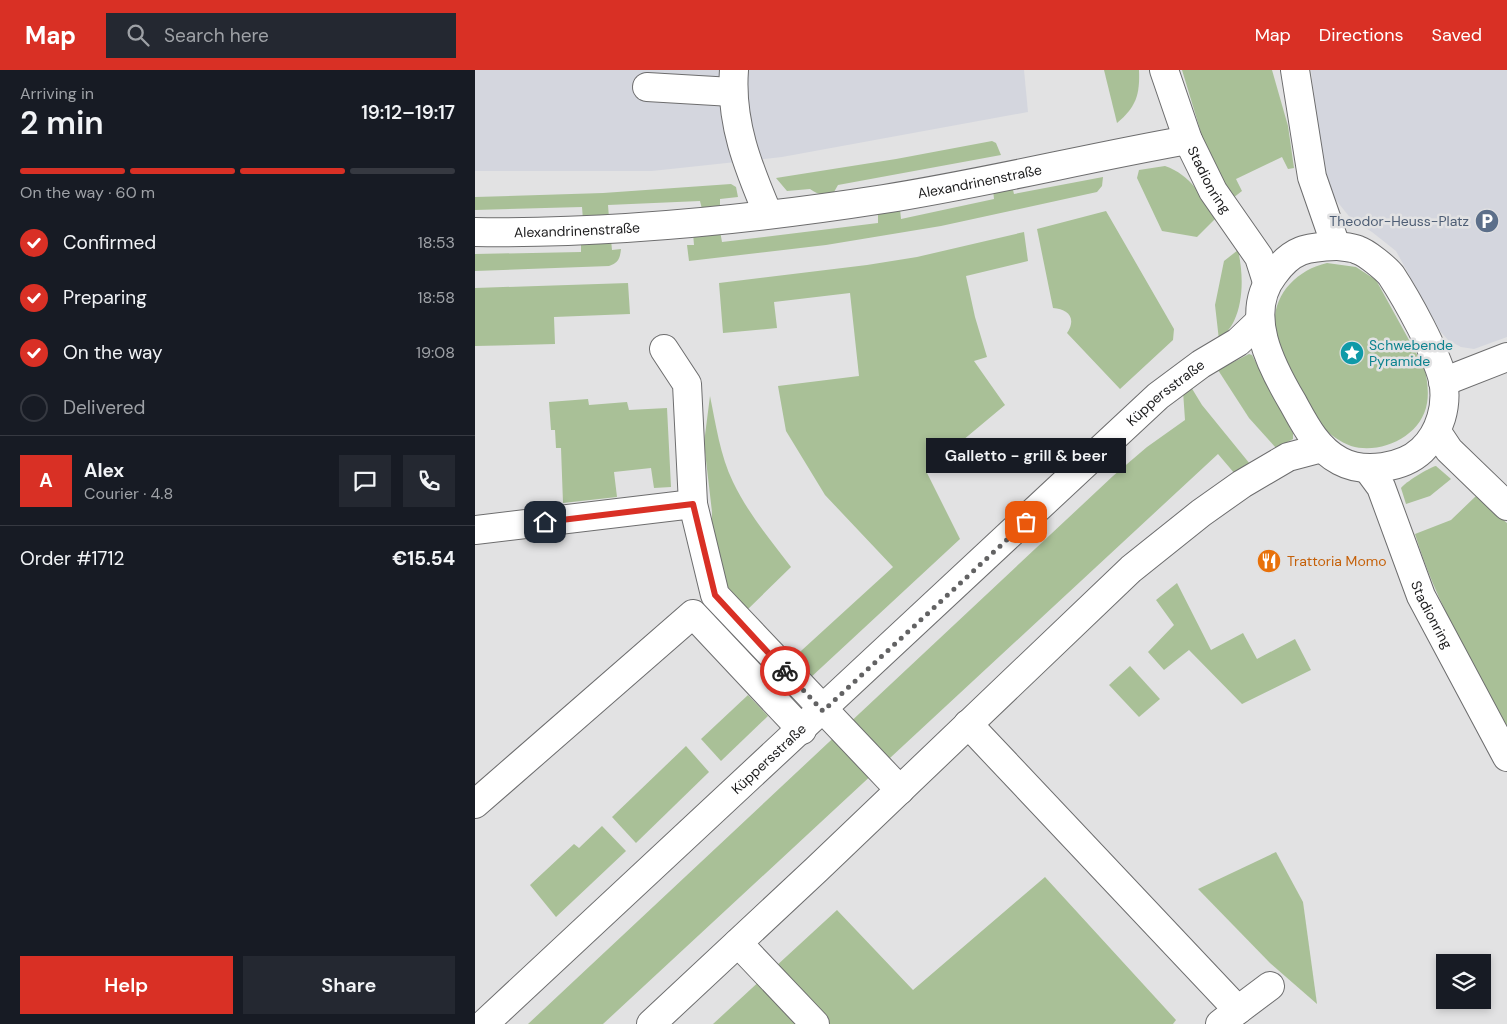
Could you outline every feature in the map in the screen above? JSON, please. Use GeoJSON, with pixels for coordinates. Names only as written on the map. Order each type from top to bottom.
{"type":"FeatureCollection","features":[{"type":"Feature","properties":{"kind":"street","name":"Stadionring"},"geometry":{"type":"LineString","coordinates":[[1164,70],[1188,140],[1213,191],[1259,257],[1267,282]]}},
{"type":"Feature","properties":{"kind":"street"},"geometry":{"type":"LineString","coordinates":[[1295,70],[1312,176],[1336,246]]}},
{"type":"Feature","properties":{"kind":"street"},"geometry":{"type":"LineString","coordinates":[[647,87],[733,81],[740,143],[768,214]]}},
{"type":"Feature","properties":{"kind":"street","name":"Alexandrinenstraße"},"geometry":{"type":"LineString","coordinates":[[475,232],[653,227],[885,199],[1188,140]]}},
{"type":"Feature","properties":{"kind":"street"},"geometry":{"type":"LineString","coordinates":[[1336,246],[1359,250],[1390,274],[1434,353],[1443,382],[1443,407],[1437,432],[1421,451],[1398,464],[1367,468],[1341,462],[1322,448],[1310,432],[1287,392],[1268,353],[1259,322],[1260,301],[1267,282],[1282,263],[1295,252],[1311,247],[1336,246]]}},
{"type":"Feature","properties":{"kind":"street","name":"Küppersstraße"},"geometry":{"type":"LineString","coordinates":[[484,1024],[823,711],[1158,396],[1201,364],[1238,342],[1259,322]]}},
{"type":"Feature","properties":{"kind":"street"},"geometry":{"type":"LineString","coordinates":[[664,350],[687,384],[693,504],[715,595],[900,790]]}},
{"type":"Feature","properties":{"kind":"street"},"geometry":{"type":"LineString","coordinates":[[1443,382],[1507,358]]}},
{"type":"Feature","properties":{"kind":"street"},"geometry":{"type":"LineString","coordinates":[[1437,432],[1449,450],[1507,506]]}},
{"type":"Feature","properties":{"kind":"street"},"geometry":{"type":"LineString","coordinates":[[651,1024],[1131,569],[1201,513],[1274,465],[1288,458],[1322,448]]}},
{"type":"Feature","properties":{"kind":"street","name":"Stadionring"},"geometry":{"type":"LineString","coordinates":[[1367,468],[1381,487],[1421,596],[1507,757]]}},
{"type":"Feature","properties":{"kind":"street"},"geometry":{"type":"LineString","coordinates":[[475,530],[693,504]]}},
{"type":"Feature","properties":{"kind":"street"},"geometry":{"type":"LineString","coordinates":[[475,804],[693,614],[802,730]]}},
{"type":"Feature","properties":{"kind":"street"},"geometry":{"type":"LineString","coordinates":[[968,724],[1229,1017],[1270,986]]}},
{"type":"Feature","properties":{"kind":"street"},"geometry":{"type":"LineString","coordinates":[[738,943],[815,1024]]}},
{"type":"Feature","properties":{"kind":"shaded area"},"geometry":{"type":"Polygon","coordinates":[[[475,70],[1024,70],[1028,112],[782,157],[652,171],[475,171],[475,70]]]}},
{"type":"Feature","properties":{"kind":"shaded area"},"geometry":{"type":"Polygon","coordinates":[[[1311,70],[1507,70],[1507,337],[1474,349],[1461,347],[1448,340],[1440,331],[1396,251],[1372,232],[1352,220],[1332,195],[1321,161],[1311,70]]]}},
{"type":"Feature","properties":{"kind":"green space"},"geometry":{"type":"Polygon","coordinates":[[[1104,70],[1139,70],[1139,87],[1133,106],[1117,123],[1104,70]]]}},
{"type":"Feature","properties":{"kind":"green space"},"geometry":{"type":"Polygon","coordinates":[[[1182,70],[1272,70],[1288,126],[1294,168],[1288,169],[1282,157],[1236,179],[1242,191],[1233,198],[1209,159],[1182,70]]]}},
{"type":"Feature","properties":{"kind":"green space"},"geometry":{"type":"Polygon","coordinates":[[[992,141],[996,143],[1001,155],[838,185],[834,192],[827,194],[818,194],[810,189],[787,191],[776,178],[896,159],[992,141]]]}},
{"type":"Feature","properties":{"kind":"green space"},"geometry":{"type":"Polygon","coordinates":[[[1165,166],[1182,175],[1195,187],[1216,218],[1197,237],[1162,231],[1137,178],[1139,170],[1165,166]]]}},
{"type":"Feature","properties":{"kind":"green space"},"geometry":{"type":"Polygon","coordinates":[[[1103,177],[1102,186],[1097,192],[941,226],[826,245],[689,261],[687,245],[694,245],[693,233],[720,231],[722,242],[878,223],[878,213],[900,209],[901,219],[994,199],[993,190],[1012,186],[1014,194],[1103,177]]]}},
{"type":"Feature","properties":{"kind":"green space"},"geometry":{"type":"Polygon","coordinates":[[[731,184],[736,187],[738,197],[720,199],[720,209],[703,213],[700,201],[608,205],[609,218],[583,220],[582,207],[475,210],[475,197],[603,193],[731,184]]]}},
{"type":"Feature","properties":{"kind":"green space"},"geometry":{"type":"Polygon","coordinates":[[[1106,211],[1174,329],[1173,340],[1120,389],[1067,333],[1070,328],[1071,319],[1067,312],[1053,308],[1037,229],[1106,211]]]}},
{"type":"Feature","properties":{"kind":"green space"},"geometry":{"type":"Polygon","coordinates":[[[1024,232],[1028,261],[966,276],[975,317],[987,357],[974,361],[1005,405],[926,471],[960,539],[809,679],[790,661],[893,567],[825,495],[786,431],[778,386],[859,376],[850,293],[774,302],[777,328],[723,333],[719,283],[917,257],[1024,232]]]}},
{"type":"Feature","properties":{"kind":"green space"},"geometry":{"type":"Polygon","coordinates":[[[611,240],[612,250],[621,249],[618,260],[609,266],[475,271],[475,254],[581,252],[581,241],[611,240]]]}},
{"type":"Feature","properties":{"kind":"green space"},"geometry":{"type":"Polygon","coordinates":[[[1238,250],[1242,277],[1240,304],[1233,324],[1219,340],[1215,305],[1224,261],[1238,250]]]}},
{"type":"Feature","properties":{"kind":"green space"},"geometry":{"type":"Polygon","coordinates":[[[1327,263],[1356,267],[1376,280],[1425,369],[1428,395],[1424,415],[1409,433],[1387,445],[1375,448],[1351,446],[1336,438],[1322,427],[1292,373],[1278,341],[1275,314],[1285,291],[1303,273],[1327,263]]]}},
{"type":"Feature","properties":{"kind":"green space"},"geometry":{"type":"Polygon","coordinates":[[[628,283],[630,314],[554,317],[555,344],[475,346],[475,288],[628,283]]]}},
{"type":"Feature","properties":{"kind":"green space"},"geometry":{"type":"Polygon","coordinates":[[[1249,354],[1252,355],[1293,433],[1293,439],[1276,448],[1249,418],[1218,370],[1249,354]]]}},
{"type":"Feature","properties":{"kind":"green space"},"geometry":{"type":"Polygon","coordinates":[[[1191,387],[1202,405],[1250,464],[1235,474],[1218,454],[603,1024],[528,1024],[1113,476],[1147,447],[1185,420],[1183,391],[1191,387]]]}},
{"type":"Feature","properties":{"kind":"green space"},"geometry":{"type":"Polygon","coordinates":[[[710,396],[716,429],[733,482],[752,515],[791,567],[745,612],[718,581],[711,544],[712,512],[704,443],[710,396]]]}},
{"type":"Feature","properties":{"kind":"green space"},"geometry":{"type":"Polygon","coordinates":[[[588,399],[589,405],[627,402],[629,410],[667,408],[671,487],[654,488],[651,468],[614,472],[617,497],[563,503],[561,448],[556,448],[555,430],[551,430],[549,402],[588,399]]]}},
{"type":"Feature","properties":{"kind":"green space"},"geometry":{"type":"Polygon","coordinates":[[[1436,466],[1451,479],[1430,496],[1406,504],[1401,488],[1428,469],[1436,466]]]}},
{"type":"Feature","properties":{"kind":"green space"},"geometry":{"type":"Polygon","coordinates":[[[1476,496],[1507,523],[1507,728],[1444,609],[1415,534],[1451,520],[1476,496]]]}},
{"type":"Feature","properties":{"kind":"green space"},"geometry":{"type":"Polygon","coordinates":[[[1177,583],[1211,650],[1243,633],[1257,659],[1295,639],[1311,670],[1242,704],[1189,650],[1164,670],[1148,652],[1174,625],[1156,600],[1177,583]]]}},
{"type":"Feature","properties":{"kind":"green space"},"geometry":{"type":"Polygon","coordinates":[[[1130,666],[1160,699],[1139,717],[1109,685],[1130,666]]]}},
{"type":"Feature","properties":{"kind":"green space"},"geometry":{"type":"Polygon","coordinates":[[[748,695],[768,716],[721,761],[701,739],[748,695]]]}},
{"type":"Feature","properties":{"kind":"green space"},"geometry":{"type":"Polygon","coordinates":[[[686,746],[709,772],[636,843],[612,817],[686,746]]]}},
{"type":"Feature","properties":{"kind":"green space"},"geometry":{"type":"Polygon","coordinates":[[[602,826],[626,851],[556,917],[530,885],[574,844],[579,848],[602,826]]]}},
{"type":"Feature","properties":{"kind":"green space"},"geometry":{"type":"Polygon","coordinates":[[[1276,852],[1303,902],[1317,1004],[1270,963],[1198,889],[1276,852]]]}},
{"type":"Feature","properties":{"kind":"green space"},"geometry":{"type":"Polygon","coordinates":[[[1045,877],[1176,1020],[1173,1024],[713,1024],[837,910],[913,990],[1045,877]]]}},
{"type":"Feature","properties":{"kind":"way so far"},"geometry":{"type":"LineString","coordinates":[[785,671],[823,711],[1026,522]]}},
{"type":"Feature","properties":{"kind":"place","name":"Theodor-Heuss-Platz"},"geometry":{"type":"Point","coordinates":[1487,221]}},
{"type":"Feature","properties":{"kind":"place","name":"Schwebende Pyramide"},"geometry":{"type":"Point","coordinates":[1352,353]}},
{"type":"Feature","properties":{"kind":"place","name":"Galletto - grill & beer"},"geometry":{"type":"Point","coordinates":[1026,522]}},
{"type":"Feature","properties":{"kind":"place","name":"Trattoria Momo"},"geometry":{"type":"Point","coordinates":[1269,561]}},
{"type":"Feature","properties":{"kind":"route"},"geometry":{"type":"LineString","coordinates":[[545,522],[693,504],[715,595],[785,671]]}}]}
